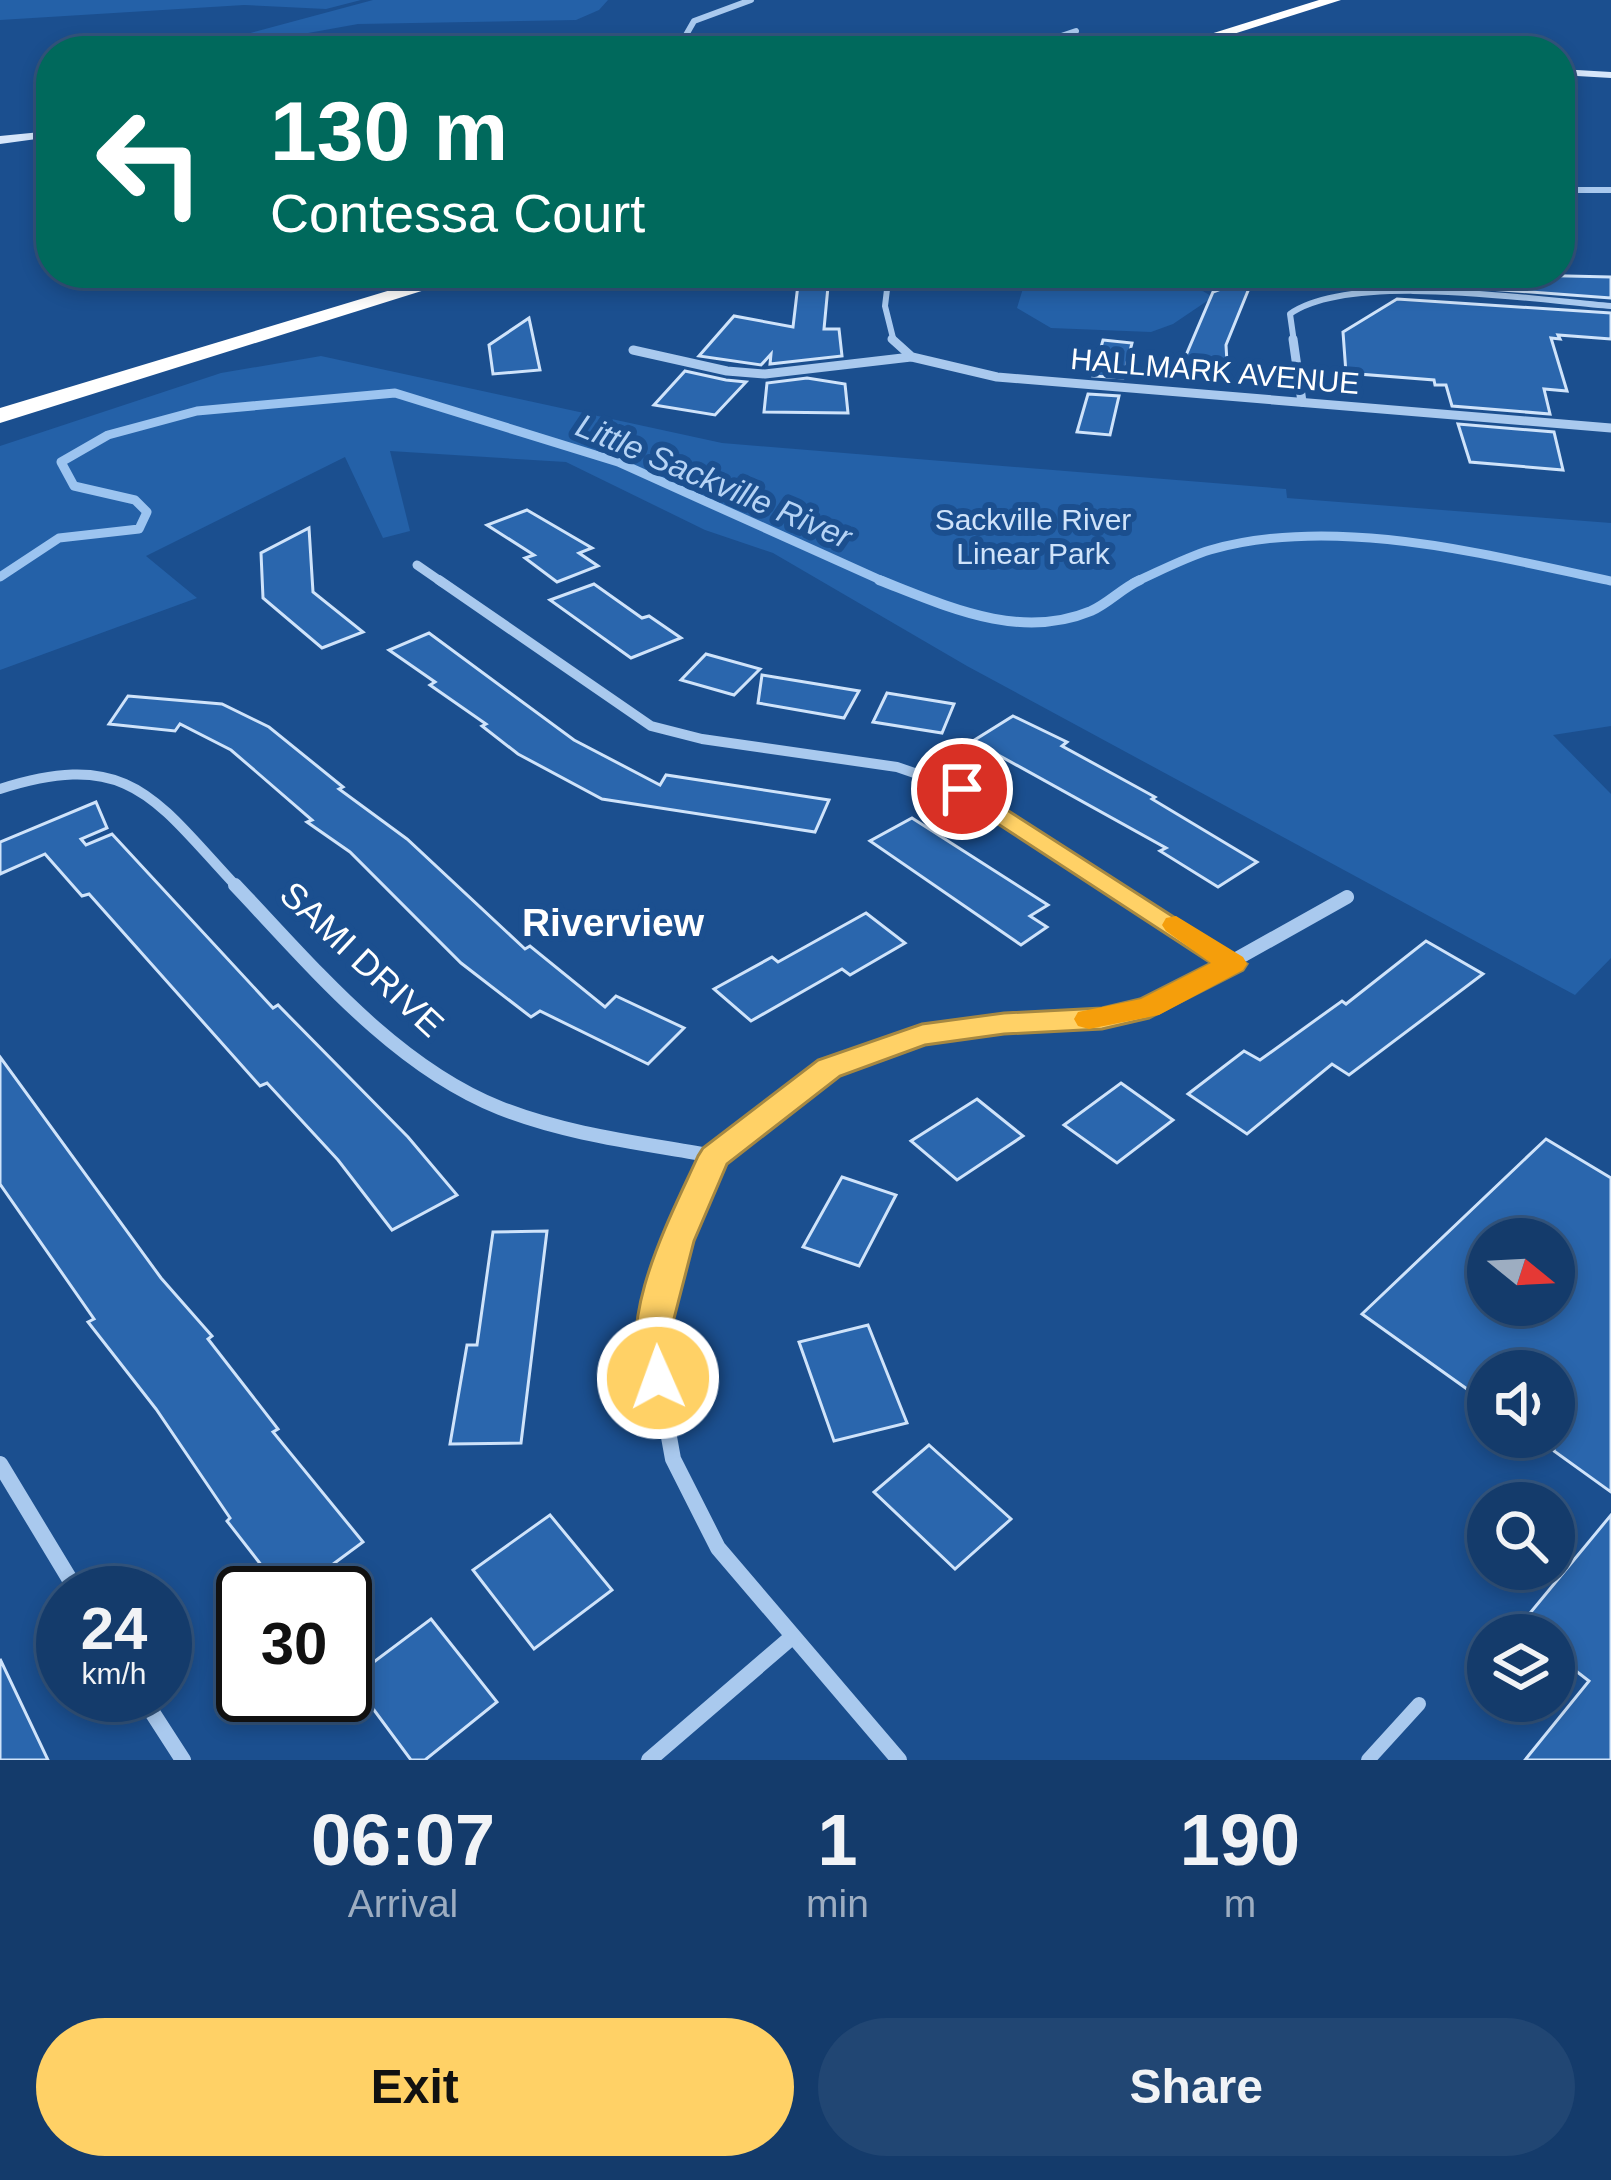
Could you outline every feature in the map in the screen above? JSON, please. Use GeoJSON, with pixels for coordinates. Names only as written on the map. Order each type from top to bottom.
{"type":"FeatureCollection","features":[{"type":"Feature","properties":{"kind":"highway"},"geometry":{"type":"LineString","coordinates":[[1219,36],[1339,3]]}},
{"type":"Feature","properties":{"kind":"highway"},"geometry":{"type":"LineString","coordinates":[[1242,36],[1339,3]]}},
{"type":"Feature","properties":{"kind":"highway"},"geometry":{"type":"LineString","coordinates":[[0,401],[375,288]]}},
{"type":"Feature","properties":{"kind":"highway"},"geometry":{"type":"LineString","coordinates":[[0,416],[420,288]]}},
{"type":"Feature","properties":{"kind":"street"},"geometry":{"type":"LineString","coordinates":[[686,36],[694,22],[751,0]]}},
{"type":"Feature","properties":{"kind":"street"},"geometry":{"type":"LineString","coordinates":[[1061,36],[1076,31]]}},
{"type":"Feature","properties":{"kind":"street"},"geometry":{"type":"LineString","coordinates":[[1575,73],[1611,75]]}},
{"type":"Feature","properties":{"kind":"street"},"geometry":{"type":"LineString","coordinates":[[0,140],[36,136]]}},
{"type":"Feature","properties":{"kind":"street"},"geometry":{"type":"LineString","coordinates":[[1575,190],[1611,190]]}},
{"type":"Feature","properties":{"kind":"street"},"geometry":{"type":"LineString","coordinates":[[888,288],[886,326],[892,341],[912,357]]}},
{"type":"Feature","properties":{"kind":"street"},"geometry":{"type":"LineString","coordinates":[[1302,402],[1290,314],[1310,300],[1407,291],[1611,306]]}},
{"type":"Feature","properties":{"kind":"street","name":"HALLMARK AVENUE"},"geometry":{"type":"LineString","coordinates":[[633,350],[728,371],[765,374],[912,357],[997,377],[1611,428]]}},
{"type":"Feature","properties":{"kind":"street"},"geometry":{"type":"LineString","coordinates":[[417,565],[651,726],[702,739],[897,767],[962,789],[1233,964]]}},
{"type":"Feature","properties":{"kind":"street","name":"SAMI DRIVE"},"geometry":{"type":"LineString","coordinates":[[0,789],[50,772],[91,773],[124,782],[160,802],[226,875],[398,1045],[469,1094],[557,1126],[714,1156]]}},
{"type":"Feature","properties":{"kind":"street"},"geometry":{"type":"LineString","coordinates":[[899,1760],[718,1548],[673,1459],[651,1338],[676,1241],[714,1156],[829,1068],[922,1035],[1102,1018],[1149,1007],[1347,897]]}},
{"type":"Feature","properties":{"kind":"street"},"geometry":{"type":"LineString","coordinates":[[0,1464],[62,1566]]}},
{"type":"Feature","properties":{"kind":"street"},"geometry":{"type":"LineString","coordinates":[[649,1760],[792,1637]]}},
{"type":"Feature","properties":{"kind":"street"},"geometry":{"type":"LineString","coordinates":[[158,1722],[183,1760]]}},
{"type":"Feature","properties":{"kind":"lane"},"geometry":{"type":"LineString","coordinates":[[1367,1760],[1419,1705]]}},
{"type":"Feature","properties":{"kind":"green space"},"geometry":{"type":"Polygon","coordinates":[[[0,0],[361,0],[326,9],[244,5],[0,20],[0,0]]]}},
{"type":"Feature","properties":{"kind":"green space"},"geometry":{"type":"Polygon","coordinates":[[[373,0],[608,0],[599,10],[576,20],[358,24],[292,36],[239,36],[373,0]]]}},
{"type":"Feature","properties":{"kind":"green space"},"geometry":{"type":"Polygon","coordinates":[[[1023,288],[1198,288],[1213,297],[1173,324],[1151,332],[1051,328],[1017,308],[1023,288]]]}},
{"type":"Feature","properties":{"kind":"green space","name":"Sackville River Linear Park"},"geometry":{"type":"Polygon","coordinates":[[[321,356],[722,443],[1286,489],[1287,498],[1611,523],[1611,726],[1553,735],[1611,794],[1611,958],[1575,995],[967,666],[773,553],[705,530],[566,462],[390,451],[410,531],[383,538],[345,457],[146,556],[197,598],[0,670],[0,446],[221,373],[321,356]]]}},
{"type":"Feature","properties":{"kind":"building"},"geometry":{"type":"Polygon","coordinates":[[[1575,276],[1611,277],[1611,298],[1475,288],[1575,288],[1575,276]]]}},
{"type":"Feature","properties":{"kind":"building"},"geometry":{"type":"Polygon","coordinates":[[[798,288],[828,288],[824,329],[839,329],[842,356],[770,364],[771,354],[761,365],[699,356],[734,316],[793,327],[798,288]]]}},
{"type":"Feature","properties":{"kind":"building"},"geometry":{"type":"Polygon","coordinates":[[[1249,288],[1226,345],[1227,363],[1184,360],[1213,292],[1249,288]]]}},
{"type":"Feature","properties":{"kind":"building"},"geometry":{"type":"Polygon","coordinates":[[[1397,299],[1611,313],[1611,339],[1551,338],[1567,391],[1544,389],[1550,414],[1452,406],[1446,385],[1435,385],[1434,380],[1346,373],[1343,332],[1397,299]]]}},
{"type":"Feature","properties":{"kind":"building"},"geometry":{"type":"Polygon","coordinates":[[[529,318],[540,370],[493,374],[489,345],[529,318]]]}},
{"type":"Feature","properties":{"kind":"building"},"geometry":{"type":"Polygon","coordinates":[[[1103,340],[1132,343],[1123,378],[1093,376],[1103,340]]]}},
{"type":"Feature","properties":{"kind":"building"},"geometry":{"type":"Polygon","coordinates":[[[685,371],[746,382],[715,415],[654,405],[685,371]]]}},
{"type":"Feature","properties":{"kind":"building"},"geometry":{"type":"Polygon","coordinates":[[[807,378],[845,384],[848,413],[764,412],[767,383],[807,378]]]}},
{"type":"Feature","properties":{"kind":"building"},"geometry":{"type":"Polygon","coordinates":[[[1088,394],[1119,396],[1110,435],[1077,432],[1088,394]]]}},
{"type":"Feature","properties":{"kind":"building"},"geometry":{"type":"Polygon","coordinates":[[[1458,424],[1554,432],[1563,470],[1470,462],[1458,424]]]}},
{"type":"Feature","properties":{"kind":"building"},"geometry":{"type":"Polygon","coordinates":[[[527,510],[592,548],[579,553],[598,566],[557,582],[525,558],[534,555],[487,525],[527,510]]]}},
{"type":"Feature","properties":{"kind":"building"},"geometry":{"type":"Polygon","coordinates":[[[309,528],[313,592],[363,632],[322,648],[263,598],[261,553],[309,528]]]}},
{"type":"Feature","properties":{"kind":"building"},"geometry":{"type":"Polygon","coordinates":[[[594,584],[681,638],[631,658],[550,600],[594,584]]]}},
{"type":"Feature","properties":{"kind":"building"},"geometry":{"type":"Polygon","coordinates":[[[429,633],[574,740],[660,785],[666,775],[829,800],[815,832],[602,799],[518,754],[482,726],[486,724],[430,685],[435,682],[389,650],[429,633]]]}},
{"type":"Feature","properties":{"kind":"building"},"geometry":{"type":"Polygon","coordinates":[[[706,654],[760,669],[734,695],[681,680],[706,654]]]}},
{"type":"Feature","properties":{"kind":"building"},"geometry":{"type":"Polygon","coordinates":[[[762,675],[859,691],[844,718],[758,703],[762,675]]]}},
{"type":"Feature","properties":{"kind":"building"},"geometry":{"type":"Polygon","coordinates":[[[887,693],[954,704],[942,733],[873,722],[887,693]]]}},
{"type":"Feature","properties":{"kind":"building"},"geometry":{"type":"Polygon","coordinates":[[[128,696],[222,704],[269,727],[343,787],[339,789],[407,839],[525,949],[530,946],[605,1007],[616,996],[684,1028],[648,1064],[540,1011],[531,1017],[461,963],[350,852],[307,822],[312,820],[231,750],[180,724],[175,731],[109,724],[128,696]]]}},
{"type":"Feature","properties":{"kind":"building"},"geometry":{"type":"Polygon","coordinates":[[[1013,716],[1067,742],[1062,746],[1155,797],[1152,799],[1257,862],[1218,887],[1160,851],[1166,848],[973,741],[1013,716]]]}},
{"type":"Feature","properties":{"kind":"building"},"geometry":{"type":"Polygon","coordinates":[[[96,802],[107,828],[81,839],[86,845],[112,834],[273,1008],[278,1005],[408,1137],[457,1195],[392,1230],[338,1160],[267,1083],[260,1086],[89,894],[82,896],[45,854],[0,874],[0,842],[96,802]]]}},
{"type":"Feature","properties":{"kind":"building"},"geometry":{"type":"Polygon","coordinates":[[[912,818],[1048,905],[1030,916],[1047,927],[1021,945],[870,841],[912,818]]]}},
{"type":"Feature","properties":{"kind":"building"},"geometry":{"type":"Polygon","coordinates":[[[866,913],[905,943],[850,975],[842,969],[751,1021],[714,989],[772,957],[778,962],[866,913]]]}},
{"type":"Feature","properties":{"kind":"building"},"geometry":{"type":"Polygon","coordinates":[[[1426,941],[1483,974],[1349,1075],[1332,1064],[1247,1134],[1188,1094],[1244,1051],[1260,1060],[1342,1001],[1346,1004],[1426,941]]]}},
{"type":"Feature","properties":{"kind":"building"},"geometry":{"type":"Polygon","coordinates":[[[0,1057],[161,1278],[212,1336],[208,1339],[278,1429],[273,1432],[363,1542],[331,1566],[262,1566],[227,1521],[230,1518],[156,1409],[88,1322],[94,1319],[0,1184],[0,1057]]]}},
{"type":"Feature","properties":{"kind":"building"},"geometry":{"type":"Polygon","coordinates":[[[1121,1083],[1173,1120],[1117,1163],[1064,1125],[1121,1083]]]}},
{"type":"Feature","properties":{"kind":"building"},"geometry":{"type":"Polygon","coordinates":[[[977,1099],[1023,1136],[957,1180],[911,1141],[977,1099]]]}},
{"type":"Feature","properties":{"kind":"building"},"geometry":{"type":"Polygon","coordinates":[[[1546,1139],[1611,1178],[1611,1492],[1564,1458],[1575,1458],[1575,1350],[1467,1350],[1467,1389],[1362,1314],[1546,1139]]]}},
{"type":"Feature","properties":{"kind":"building"},"geometry":{"type":"Polygon","coordinates":[[[842,1177],[896,1195],[859,1266],[803,1247],[842,1177]]]}},
{"type":"Feature","properties":{"kind":"building"},"geometry":{"type":"Polygon","coordinates":[[[547,1231],[521,1443],[450,1444],[467,1345],[477,1345],[493,1232],[547,1231]]]}},
{"type":"Feature","properties":{"kind":"building"},"geometry":{"type":"Polygon","coordinates":[[[868,1325],[907,1423],[834,1441],[799,1342],[868,1325]]]}},
{"type":"Feature","properties":{"kind":"building"},"geometry":{"type":"Polygon","coordinates":[[[929,1445],[1011,1519],[955,1569],[874,1492],[929,1445]]]}},
{"type":"Feature","properties":{"kind":"building"},"geometry":{"type":"Polygon","coordinates":[[[550,1515],[612,1590],[534,1649],[473,1570],[550,1515]]]}},
{"type":"Feature","properties":{"kind":"building"},"geometry":{"type":"Polygon","coordinates":[[[1611,1515],[1611,1760],[1525,1760],[1556,1722],[1575,1722],[1575,1698],[1589,1681],[1575,1670],[1575,1614],[1529,1614],[1549,1590],[1575,1590],[1575,1559],[1611,1515]]]}},
{"type":"Feature","properties":{"kind":"building"},"geometry":{"type":"Polygon","coordinates":[[[431,1619],[497,1702],[425,1760],[411,1760],[372,1707],[372,1663],[431,1619]]]}},
{"type":"Feature","properties":{"kind":"building"},"geometry":{"type":"Polygon","coordinates":[[[0,1659],[48,1760],[0,1760],[0,1659]]]}},
{"type":"Feature","properties":{"kind":"waterway","name":"Little Sackville River"},"geometry":{"type":"LineString","coordinates":[[0,577],[59,538],[139,529],[147,512],[135,500],[74,486],[61,462],[108,435],[197,411],[395,393],[618,462],[887,583]]}},
{"type":"Feature","properties":{"kind":"waterway","name":"Little Sackville River"},"geometry":{"type":"LineString","coordinates":[[1133,583],[1210,550],[1308,536],[1411,542],[1611,581]]}},
{"type":"Feature","properties":{"kind":"waterway","name":"Little Sackville River"},"geometry":{"type":"LineString","coordinates":[[879,580],[983,617],[1037,622],[1091,611],[1140,580]]}},
{"type":"Feature","properties":{"kind":"slow traffic"},"geometry":{"type":"LineString","coordinates":[[1089,1019],[1149,1007],[1233,964],[1176,925]]}},
{"type":"Feature","properties":{"kind":"district","name":"Riverview"},"geometry":{"type":"Point","coordinates":[613,922]}},
{"type":"Feature","properties":{"kind":"route"},"geometry":{"type":"LineString","coordinates":[[658,1378],[651,1338],[676,1241],[714,1156],[829,1068],[922,1035],[1102,1018],[1149,1007],[1233,964],[962,789]]}}]}
